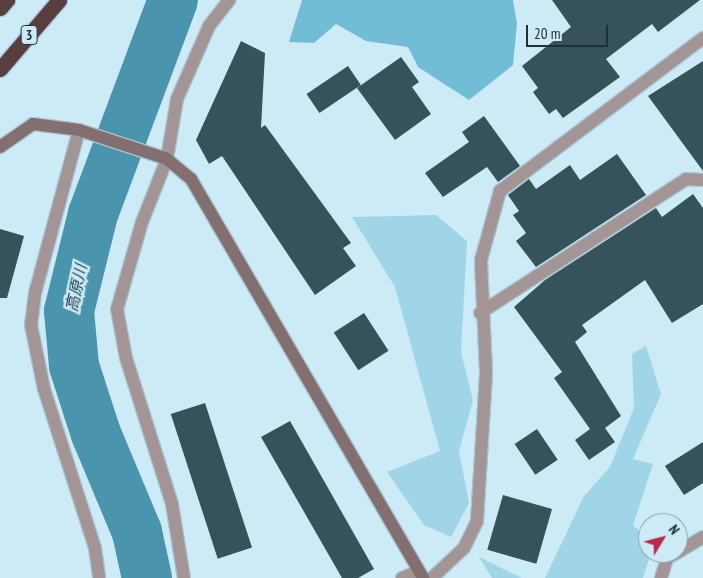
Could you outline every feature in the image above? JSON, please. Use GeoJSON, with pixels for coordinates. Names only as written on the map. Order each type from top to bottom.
{"type":"FeatureCollection","features":[{"type":"Feature","properties":{"kind":"highway"},"geometry":{"type":"LineString","coordinates":[[0,8],[7,0]]}},
{"type":"Feature","properties":{"kind":"highway","name":"3"},"geometry":{"type":"LineString","coordinates":[[0,69],[59,0]]}},
{"type":"Feature","properties":{"kind":"street"},"geometry":{"type":"LineString","coordinates":[[184,578],[172,504],[126,358],[117,309],[142,222],[166,159],[177,99],[209,26],[229,0]]}},
{"type":"Feature","properties":{"kind":"street"},"geometry":{"type":"LineString","coordinates":[[432,578],[464,548],[477,521],[486,372],[480,313],[481,260],[500,191],[703,38]]}},
{"type":"Feature","properties":{"kind":"street"},"geometry":{"type":"LineString","coordinates":[[0,147],[33,124],[84,131],[166,159],[191,179],[208,201],[421,575],[402,578]]}},
{"type":"Feature","properties":{"kind":"street"},"geometry":{"type":"LineString","coordinates":[[84,131],[35,293],[31,325],[44,389],[94,548],[99,578]]}},
{"type":"Feature","properties":{"kind":"street"},"geometry":{"type":"LineString","coordinates":[[480,313],[686,179],[703,180]]}},
{"type":"Feature","properties":{"kind":"street"},"geometry":{"type":"LineString","coordinates":[[688,546],[703,537]]}},
{"type":"Feature","properties":{"kind":"street"},"geometry":{"type":"LineString","coordinates":[[661,578],[666,563]]}},
{"type":"Feature","properties":{"kind":"shaded area"},"geometry":{"type":"Polygon","coordinates":[[[302,0],[513,0],[517,23],[513,65],[469,100],[418,67],[408,47],[366,41],[336,24],[314,43],[289,42],[302,0]]]}},
{"type":"Feature","properties":{"kind":"shaded area"},"geometry":{"type":"Polygon","coordinates":[[[436,215],[467,241],[461,352],[473,400],[459,451],[469,503],[451,537],[424,525],[387,472],[440,451],[395,287],[352,217],[436,215]]]}},
{"type":"Feature","properties":{"kind":"shaded area"},"geometry":{"type":"Polygon","coordinates":[[[646,346],[661,394],[633,459],[653,464],[633,525],[638,530],[638,563],[648,563],[643,578],[545,578],[584,496],[610,467],[634,408],[632,354],[646,346]]]}},
{"type":"Feature","properties":{"kind":"shaded area"},"geometry":{"type":"Polygon","coordinates":[[[479,557],[522,578],[492,578],[479,557]]]}},
{"type":"Feature","properties":{"kind":"building"},"geometry":{"type":"Polygon","coordinates":[[[552,0],[700,0],[658,32],[652,24],[606,59],[620,77],[563,118],[556,109],[549,114],[533,92],[538,88],[522,66],[571,27],[552,0]]]}},
{"type":"Feature","properties":{"kind":"building"},"geometry":{"type":"Polygon","coordinates":[[[241,41],[265,53],[261,128],[265,125],[351,243],[343,248],[356,266],[315,295],[222,156],[209,164],[196,140],[241,41]]]}},
{"type":"Feature","properties":{"kind":"building"},"geometry":{"type":"Polygon","coordinates":[[[401,57],[419,82],[412,87],[431,114],[395,140],[357,88],[401,57]]]}},
{"type":"Feature","properties":{"kind":"building"},"geometry":{"type":"Polygon","coordinates":[[[703,61],[703,171],[648,96],[703,61]]]}},
{"type":"Feature","properties":{"kind":"building"},"geometry":{"type":"Polygon","coordinates":[[[348,66],[361,85],[319,113],[307,94],[348,66]]]}},
{"type":"Feature","properties":{"kind":"building"},"geometry":{"type":"Polygon","coordinates":[[[484,116],[520,166],[498,182],[487,167],[443,197],[425,173],[469,142],[462,132],[484,116]]]}},
{"type":"Feature","properties":{"kind":"building"},"geometry":{"type":"Polygon","coordinates":[[[617,154],[646,195],[536,267],[516,241],[526,233],[513,215],[519,211],[508,195],[529,179],[536,189],[570,165],[580,180],[617,154]]]}},
{"type":"Feature","properties":{"kind":"building"},"geometry":{"type":"Polygon","coordinates":[[[693,194],[703,208],[703,304],[672,323],[645,280],[582,325],[587,332],[575,342],[621,416],[605,428],[615,442],[589,460],[575,440],[590,429],[554,378],[562,372],[514,307],[545,280],[656,208],[662,217],[693,194]]]}},
{"type":"Feature","properties":{"kind":"building"},"geometry":{"type":"Polygon","coordinates":[[[0,229],[24,236],[7,298],[0,298],[0,229]]]}},
{"type":"Feature","properties":{"kind":"building"},"geometry":{"type":"Polygon","coordinates":[[[364,313],[389,351],[358,370],[334,333],[364,313]]]}},
{"type":"Feature","properties":{"kind":"building"},"geometry":{"type":"Polygon","coordinates":[[[205,403],[252,548],[218,559],[171,414],[205,403]]]}},
{"type":"Feature","properties":{"kind":"building"},"geometry":{"type":"Polygon","coordinates":[[[290,421],[374,569],[358,578],[342,578],[261,437],[290,421]]]}},
{"type":"Feature","properties":{"kind":"building"},"geometry":{"type":"Polygon","coordinates":[[[537,429],[558,460],[535,475],[515,444],[537,429]]]}},
{"type":"Feature","properties":{"kind":"building"},"geometry":{"type":"Polygon","coordinates":[[[703,442],[703,483],[684,495],[665,466],[703,442]]]}},
{"type":"Feature","properties":{"kind":"building"},"geometry":{"type":"Polygon","coordinates":[[[503,495],[552,509],[536,564],[487,550],[503,495]]]}},
{"type":"Feature","properties":{"kind":"waterway","name":"高原川"},"geometry":{"type":"LineString","coordinates":[[147,578],[137,532],[96,434],[74,366],[69,311],[93,214],[173,0]]}}]}
